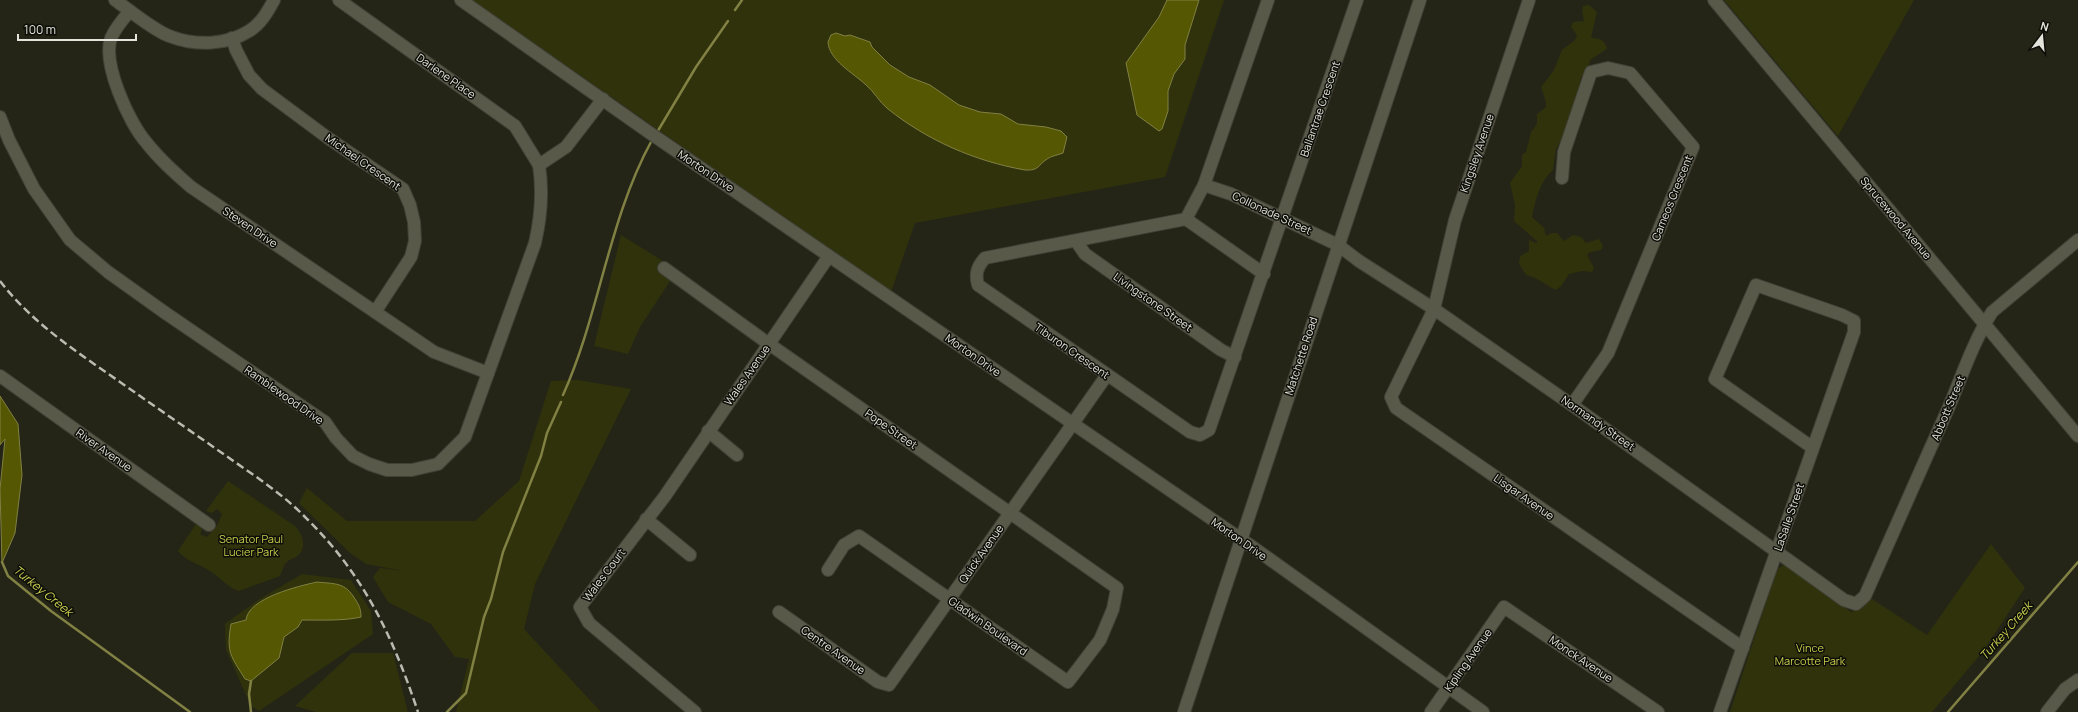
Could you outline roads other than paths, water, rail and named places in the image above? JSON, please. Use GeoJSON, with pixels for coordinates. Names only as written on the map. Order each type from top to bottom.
{"type":"FeatureCollection","features":[{"type":"Feature","properties":{"kind":"street"},"geometry":{"type":"LineString","coordinates":[[115,0],[170,37],[201,44],[232,38],[249,31],[264,18],[274,0]]}},
{"type":"Feature","properties":{"kind":"street","name":"Darlene Place"},"geometry":{"type":"LineString","coordinates":[[339,0],[515,126],[539,165]]}},
{"type":"Feature","properties":{"kind":"street","name":"Morton Drive"},"geometry":{"type":"LineString","coordinates":[[461,0],[654,136],[1241,539],[1483,712]]}},
{"type":"Feature","properties":{"kind":"street"},"geometry":{"type":"LineString","coordinates":[[1264,274],[1186,220],[1204,185],[1268,0]]}},
{"type":"Feature","properties":{"kind":"street","name":"Ballantrae Crescent"},"geometry":{"type":"LineString","coordinates":[[1284,218],[1357,0]]}},
{"type":"Feature","properties":{"kind":"street","name":"Matchette Road"},"geometry":{"type":"LineString","coordinates":[[1184,712],[1420,0]]}},
{"type":"Feature","properties":{"kind":"street","name":"Kingsley Avenue"},"geometry":{"type":"LineString","coordinates":[[1434,309],[1454,220],[1529,0]]}},
{"type":"Feature","properties":{"kind":"street","name":"Sprucewood Avenue"},"geometry":{"type":"LineString","coordinates":[[1714,0],[2078,436]]}},
{"type":"Feature","properties":{"kind":"street","name":"Steven Drive"},"geometry":{"type":"LineString","coordinates":[[130,11],[111,38],[108,56],[113,76],[125,107],[144,141],[191,187],[434,352],[488,373]]}},
{"type":"Feature","properties":{"kind":"street","name":"Michael Crescent"},"geometry":{"type":"LineString","coordinates":[[232,38],[236,50],[249,75],[262,89],[328,138],[403,189],[410,205],[414,222],[415,241],[411,257],[375,312]]}},
{"type":"Feature","properties":{"kind":"street","name":"Cameos Crescent"},"geometry":{"type":"LineString","coordinates":[[1562,178],[1564,152],[1591,72],[1608,68],[1630,72],[1693,147],[1608,353],[1572,405]]}},
{"type":"Feature","properties":{"kind":"street"},"geometry":{"type":"LineString","coordinates":[[539,165],[566,147],[603,99]]}},
{"type":"Feature","properties":{"kind":"street","name":"Ramblewood Drive"},"geometry":{"type":"LineString","coordinates":[[0,118],[9,140],[34,189],[70,240],[108,272],[164,312],[325,422],[336,438],[354,456],[369,464],[387,470],[412,470],[438,464],[465,437],[535,243],[541,205],[542,183],[539,165]]}},
{"type":"Feature","properties":{"kind":"street","name":"Collonade Street"},"geometry":{"type":"LineString","coordinates":[[1204,185],[1231,194],[1338,245]]}},
{"type":"Feature","properties":{"kind":"street","name":"Tiburon Crescent"},"geometry":{"type":"LineString","coordinates":[[1186,220],[985,258],[978,266],[976,276],[978,285],[1190,432],[1200,435],[1209,430],[1284,218]]}},
{"type":"Feature","properties":{"kind":"street","name":"Abbott Street"},"geometry":{"type":"LineString","coordinates":[[1856,604],[1865,596],[1957,388],[1977,337],[1992,312],[2078,240]]}},
{"type":"Feature","properties":{"kind":"street","name":"Livingstone Street"},"geometry":{"type":"LineString","coordinates":[[1076,241],[1085,254],[1221,350],[1235,357]]}},
{"type":"Feature","properties":{"kind":"street","name":"Normandy Street"},"geometry":{"type":"LineString","coordinates":[[1338,245],[1359,261],[1434,309],[1572,405],[1777,550],[1844,600],[1856,604]]}},
{"type":"Feature","properties":{"kind":"street","name":"Wales Avenue"},"geometry":{"type":"LineString","coordinates":[[665,496],[829,256]]}},
{"type":"Feature","properties":{"kind":"street","name":"Pope Street"},"geometry":{"type":"LineString","coordinates":[[664,268],[769,344],[1117,588]]}},
{"type":"Feature","properties":{"kind":"street","name":"LaSalle Street"},"geometry":{"type":"LineString","coordinates":[[1720,712],[1854,332],[1854,322],[1842,315],[1756,285],[1715,380],[1813,448]]}},
{"type":"Feature","properties":{"kind":"street","name":"Lisgar Avenue"},"geometry":{"type":"LineString","coordinates":[[1434,309],[1391,397],[1396,408],[1743,648]]}},
{"type":"Feature","properties":{"kind":"street","name":"Quick Avenue"},"geometry":{"type":"LineString","coordinates":[[889,685],[1107,375]]}},
{"type":"Feature","properties":{"kind":"street","name":"River Avenue"},"geometry":{"type":"LineString","coordinates":[[0,376],[209,525]]}},
{"type":"Feature","properties":{"kind":"street"},"geometry":{"type":"LineString","coordinates":[[708,431],[737,455]]}},
{"type":"Feature","properties":{"kind":"street","name":"Wales Court"},"geometry":{"type":"LineString","coordinates":[[665,496],[580,606],[589,622],[695,712]]}},
{"type":"Feature","properties":{"kind":"street"},"geometry":{"type":"LineString","coordinates":[[646,519],[690,556]]}},
{"type":"Feature","properties":{"kind":"street","name":"Gladwin Boulevard"},"geometry":{"type":"LineString","coordinates":[[828,570],[844,545],[859,536],[1068,682],[1100,640],[1113,609],[1117,588]]}},
{"type":"Feature","properties":{"kind":"street","name":"Kipling Avenue"},"geometry":{"type":"LineString","coordinates":[[1431,712],[1504,607]]}},
{"type":"Feature","properties":{"kind":"street","name":"Monck Avenue"},"geometry":{"type":"LineString","coordinates":[[1504,607],[1658,712]]}},
{"type":"Feature","properties":{"kind":"street","name":"Centre Avenue"},"geometry":{"type":"LineString","coordinates":[[779,612],[878,682],[889,685]]}},
{"type":"Feature","properties":{"kind":"street"},"geometry":{"type":"LineString","coordinates":[[2047,712],[2065,690],[2078,680]]}},
{"type":"Feature","properties":{"kind":"waterway"},"geometry":{"type":"LineString","coordinates":[[735,10],[742,0]]}},
{"type":"Feature","properties":{"kind":"waterway"},"geometry":{"type":"LineString","coordinates":[[656,134],[696,67],[728,21]]}},
{"type":"Feature","properties":{"kind":"waterway"},"geometry":{"type":"LineString","coordinates":[[563,395],[576,364],[614,234],[625,202],[637,171],[652,140]]}},
{"type":"Feature","properties":{"kind":"waterway"},"geometry":{"type":"LineString","coordinates":[[447,712],[466,693],[484,617],[491,599],[503,552],[541,456],[547,433],[561,402]]}},
{"type":"Feature","properties":{"kind":"waterway","name":"Turkey Creek"},"geometry":{"type":"LineString","coordinates":[[2,562],[8,576],[51,611],[190,712]]}},
{"type":"Feature","properties":{"kind":"waterway","name":"Turkey Creek"},"geometry":{"type":"LineString","coordinates":[[1948,712],[2078,562]]}},
{"type":"Feature","properties":{"kind":"waterway"},"geometry":{"type":"LineString","coordinates":[[251,681],[249,694],[251,712]]}},
{"type":"Feature","properties":{"kind":"railway"},"geometry":{"type":"LineString","coordinates":[[0,281],[26,310],[56,336],[261,481],[290,503],[307,519],[327,540],[361,585],[387,633],[418,712]]}},
{"type":"Feature","properties":{"kind":"park label","name":"Senator Paul Lucier Park"},"geometry":{"type":"Point","coordinates":[251,545]}},
{"type":"Feature","properties":{"kind":"park label","name":"Vince Marcotte Park"},"geometry":{"type":"Point","coordinates":[1810,654]}}]}
